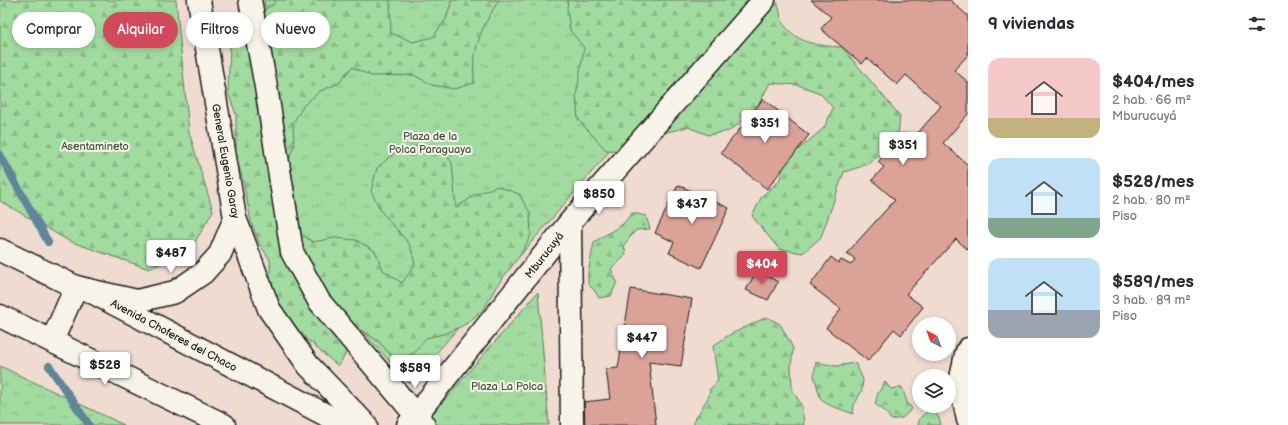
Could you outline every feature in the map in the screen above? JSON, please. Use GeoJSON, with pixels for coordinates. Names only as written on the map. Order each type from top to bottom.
{"type":"FeatureCollection","features":[{"type":"Feature","properties":{"kind":"street","name":"General Eugenio Garay"},"geometry":{"type":"LineString","coordinates":[[198,0],[235,218],[269,309],[308,365],[366,425]]}},
{"type":"Feature","properties":{"kind":"street"},"geometry":{"type":"LineString","coordinates":[[250,0],[266,87],[292,252],[318,301],[389,383],[416,422]]}},
{"type":"Feature","properties":{"kind":"street","name":"Mburucuyá"},"geometry":{"type":"LineString","coordinates":[[416,422],[570,222],[764,0]]}},
{"type":"Feature","properties":{"kind":"street"},"geometry":{"type":"LineString","coordinates":[[52,341],[82,289],[137,301],[175,292],[203,273],[220,254],[235,218]]}},
{"type":"Feature","properties":{"kind":"street"},"geometry":{"type":"LineString","coordinates":[[570,222],[572,425]]}},
{"type":"Feature","properties":{"kind":"street","name":"Avenida Choferes del Chaco"},"geometry":{"type":"LineString","coordinates":[[0,250],[82,289],[345,425]]}},
{"type":"Feature","properties":{"kind":"street"},"geometry":{"type":"LineString","coordinates":[[0,316],[224,425]]}},
{"type":"Feature","properties":{"kind":"street"},"geometry":{"type":"LineString","coordinates":[[968,349],[960,383],[968,420]]}},
{"type":"Feature","properties":{"kind":"green space","name":"Asentamineto"},"geometry":{"type":"Polygon","coordinates":[[[0,0],[176,0],[177,12],[103,12],[103,48],[178,48],[178,20],[189,132],[213,211],[191,249],[149,269],[69,241],[0,201],[0,0]]]}},
{"type":"Feature","properties":{"kind":"green space","name":"Plaza de la Polca Paraguaya"},"geometry":{"type":"Polygon","coordinates":[[[264,0],[739,0],[410,384],[307,270],[272,48],[330,48],[330,12],[266,12],[264,0]]]}},
{"type":"Feature","properties":{"kind":"green space"},"geometry":{"type":"Polygon","coordinates":[[[275,0],[390,0],[391,33],[413,42],[433,37],[446,19],[452,0],[499,0],[486,22],[477,44],[474,64],[474,83],[454,89],[432,85],[414,75],[371,76],[352,67],[339,83],[320,91],[304,105],[293,123],[294,145],[279,187],[293,229],[313,242],[334,238],[356,240],[375,251],[383,270],[402,283],[415,265],[410,245],[381,211],[371,191],[377,168],[394,153],[417,146],[440,146],[452,163],[456,208],[475,195],[497,186],[519,194],[530,213],[531,235],[521,254],[496,287],[483,310],[466,324],[447,333],[426,338],[413,355],[393,357],[378,341],[361,330],[338,366],[305,338],[277,304],[270,283],[270,260],[259,243],[251,222],[243,180],[236,158],[236,114],[228,93],[230,48],[253,48],[253,16],[274,4],[275,0]]]}},
{"type":"Feature","properties":{"kind":"green space"},"geometry":{"type":"Polygon","coordinates":[[[568,0],[775,0],[777,2],[783,23],[789,30],[802,40],[817,45],[842,47],[900,116],[898,137],[883,153],[866,165],[844,172],[821,237],[803,253],[779,249],[752,216],[762,196],[779,181],[786,160],[824,128],[833,108],[820,93],[798,85],[770,83],[760,102],[745,119],[729,131],[708,135],[688,127],[667,132],[647,146],[627,151],[606,150],[578,119],[576,96],[584,48],[570,30],[567,8],[568,0]]]}},
{"type":"Feature","properties":{"kind":"green space"},"geometry":{"type":"Polygon","coordinates":[[[632,213],[646,216],[650,229],[636,230],[624,245],[626,255],[611,269],[617,282],[611,296],[599,298],[588,284],[588,274],[594,242],[623,224],[632,213]]]}},
{"type":"Feature","properties":{"kind":"green space","name":"Plaza La Polca"},"geometry":{"type":"Polygon","coordinates":[[[538,292],[549,425],[434,425],[428,419],[538,292]]]}},
{"type":"Feature","properties":{"kind":"green space"},"geometry":{"type":"Polygon","coordinates":[[[767,317],[780,324],[793,348],[791,367],[792,388],[802,407],[804,425],[694,425],[694,421],[709,396],[710,389],[718,381],[713,346],[729,335],[767,317]]]}},
{"type":"Feature","properties":{"kind":"green space"},"geometry":{"type":"Polygon","coordinates":[[[816,362],[836,366],[855,363],[863,379],[862,390],[854,405],[853,414],[821,400],[814,376],[816,362]]]}},
{"type":"Feature","properties":{"kind":"green space"},"geometry":{"type":"Polygon","coordinates":[[[0,366],[124,425],[0,425],[0,366]]]}},
{"type":"Feature","properties":{"kind":"green space"},"geometry":{"type":"Polygon","coordinates":[[[885,382],[891,389],[902,387],[907,402],[912,409],[902,418],[891,420],[886,412],[875,404],[878,393],[885,382]]]}},
{"type":"Feature","properties":{"kind":"green space"},"geometry":{"type":"Polygon","coordinates":[[[925,413],[936,413],[941,425],[918,425],[920,418],[925,413]]]}},
{"type":"Feature","properties":{"kind":"building"},"geometry":{"type":"Polygon","coordinates":[[[811,0],[950,0],[968,16],[968,55],[954,70],[968,82],[968,114],[943,143],[968,165],[968,250],[956,239],[906,294],[923,307],[915,317],[912,317],[912,321],[901,335],[894,329],[868,361],[826,328],[841,309],[810,285],[831,257],[839,263],[841,260],[851,265],[855,259],[847,253],[895,200],[872,180],[884,167],[878,162],[905,133],[912,140],[941,106],[906,75],[897,85],[867,58],[862,64],[821,29],[831,17],[811,0]]]}},
{"type":"Feature","properties":{"kind":"building"},"geometry":{"type":"Polygon","coordinates":[[[763,99],[809,135],[767,189],[721,153],[763,99]]]}},
{"type":"Feature","properties":{"kind":"building"},"geometry":{"type":"Polygon","coordinates":[[[678,185],[729,208],[701,268],[669,253],[674,242],[655,233],[678,185]]]}},
{"type":"Feature","properties":{"kind":"building"},"geometry":{"type":"Polygon","coordinates":[[[757,270],[778,282],[768,300],[746,290],[757,270]]]}},
{"type":"Feature","properties":{"kind":"building"},"geometry":{"type":"Polygon","coordinates":[[[631,289],[692,299],[681,366],[649,362],[656,425],[585,425],[584,402],[610,399],[606,369],[618,368],[631,289]]]}},
{"type":"Feature","properties":{"kind":"waterway"},"geometry":{"type":"LineString","coordinates":[[0,155],[48,242]]}},
{"type":"Feature","properties":{"kind":"waterway"},"geometry":{"type":"LineString","coordinates":[[49,366],[89,425]]}}]}
